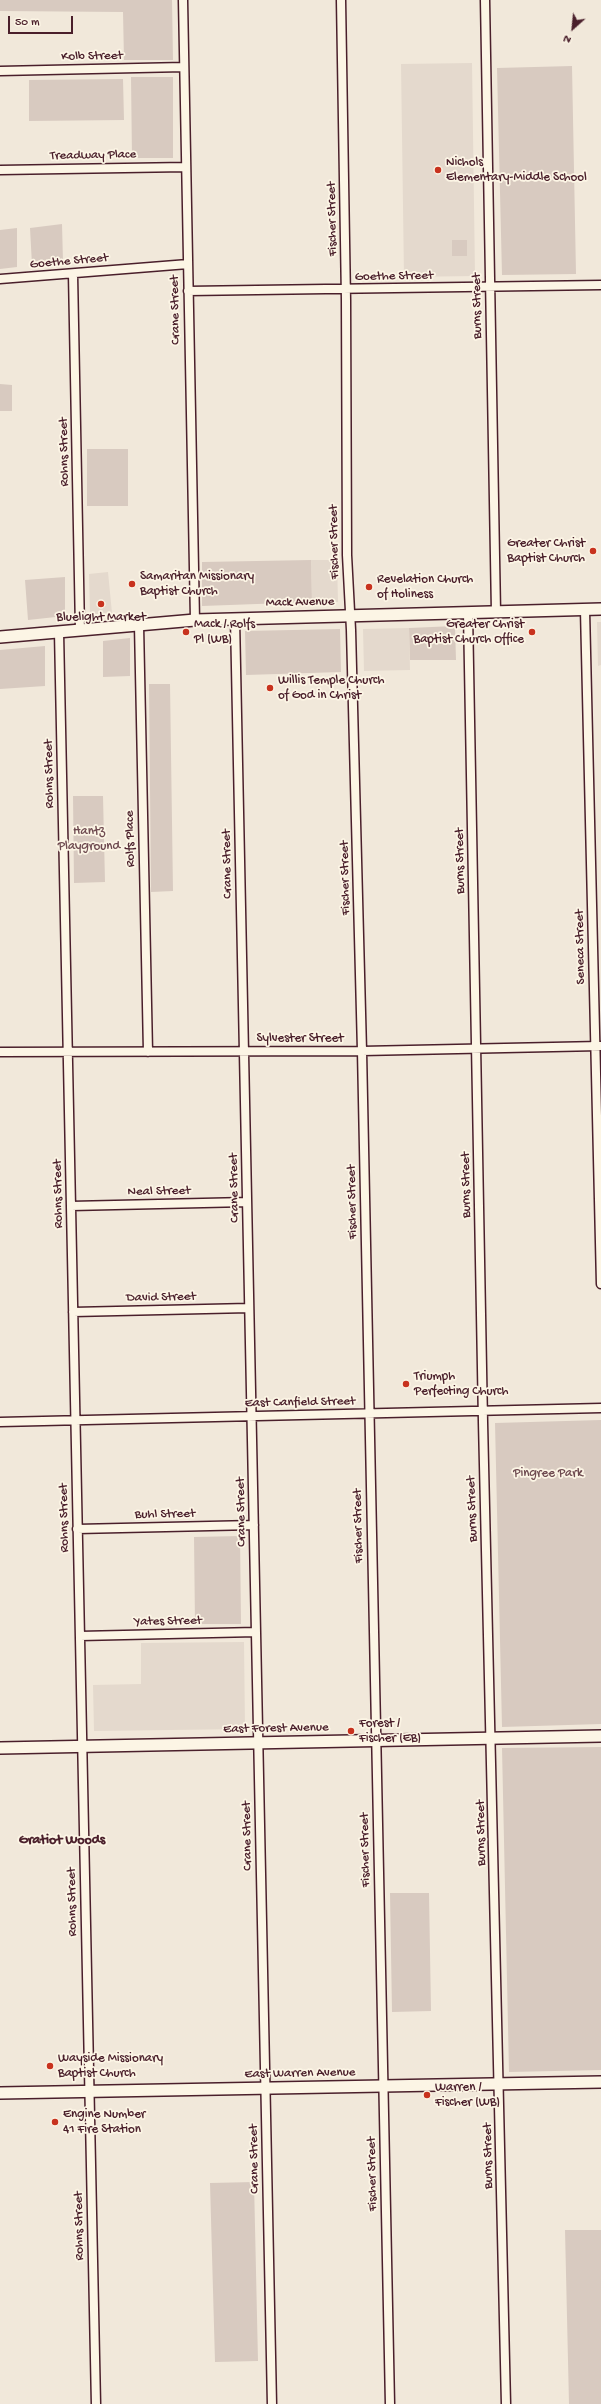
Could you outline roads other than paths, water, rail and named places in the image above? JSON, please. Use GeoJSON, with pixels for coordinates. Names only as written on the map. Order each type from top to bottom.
{"type":"FeatureCollection","features":[{"type":"Feature","properties":{"kind":"main road","name":"Mack Avenue"},"geometry":{"type":"LineString","coordinates":[[0,637],[195,620],[601,609]]}},
{"type":"Feature","properties":{"kind":"main road","name":"East Forest Avenue"},"geometry":{"type":"LineString","coordinates":[[0,1748],[601,1736]]}},
{"type":"Feature","properties":{"kind":"main road","name":"East Warren Avenue"},"geometry":{"type":"LineString","coordinates":[[0,2093],[89,2093],[601,2082]]}},
{"type":"Feature","properties":{"kind":"street","name":"Crane Street"},"geometry":{"type":"LineString","coordinates":[[183,0],[195,620]]}},
{"type":"Feature","properties":{"kind":"street","name":"Fischer Street"},"geometry":{"type":"LineString","coordinates":[[341,0],[346,290],[347,555],[362,1051],[375,1740],[390,2404]]}},
{"type":"Feature","properties":{"kind":"street","name":"Burns Street"},"geometry":{"type":"LineString","coordinates":[[485,0],[496,612]]}},
{"type":"Feature","properties":{"kind":"street","name":"Kolb Street"},"geometry":{"type":"LineString","coordinates":[[0,71],[184,67]]}},
{"type":"Feature","properties":{"kind":"street","name":"Treadway Place"},"geometry":{"type":"LineString","coordinates":[[0,170],[186,166]]}},
{"type":"Feature","properties":{"kind":"street","name":"Goethe Street"},"geometry":{"type":"LineString","coordinates":[[0,279],[188,264]]}},
{"type":"Feature","properties":{"kind":"street","name":"Rohns Street"},"geometry":{"type":"LineString","coordinates":[[73,274],[80,630]]}},
{"type":"Feature","properties":{"kind":"street","name":"Goethe Street"},"geometry":{"type":"LineString","coordinates":[[188,292],[601,285]]}},
{"type":"Feature","properties":{"kind":"street","name":"Seneca Street"},"geometry":{"type":"LineString","coordinates":[[585,610],[598,1046],[601,1284]]}},
{"type":"Feature","properties":{"kind":"street","name":"Burns Street"},"geometry":{"type":"LineString","coordinates":[[468,613],[483,1411],[492,1738],[506,2404]]}},
{"type":"Feature","properties":{"kind":"street","name":"Crane Street"},"geometry":{"type":"LineString","coordinates":[[235,619],[272,2404]]}},
{"type":"Feature","properties":{"kind":"street","name":"Rolfs Place"},"geometry":{"type":"LineString","coordinates":[[139,625],[148,1052]]}},
{"type":"Feature","properties":{"kind":"street","name":"Rohns Street"},"geometry":{"type":"LineString","coordinates":[[59,632],[96,2404]]}},
{"type":"Feature","properties":{"kind":"street","name":"Sylvester Street"},"geometry":{"type":"LineString","coordinates":[[0,1052],[362,1051],[598,1046]]}},
{"type":"Feature","properties":{"kind":"street","name":"Neal Street"},"geometry":{"type":"LineString","coordinates":[[71,1206],[247,1202]]}},
{"type":"Feature","properties":{"kind":"street","name":"David Street"},"geometry":{"type":"LineString","coordinates":[[73,1312],[249,1308]]}},
{"type":"Feature","properties":{"kind":"street","name":"East Canfield Street"},"geometry":{"type":"LineString","coordinates":[[0,1422],[601,1408]]}},
{"type":"Feature","properties":{"kind":"street","name":"Buhl Street"},"geometry":{"type":"LineString","coordinates":[[77,1529],[254,1525]]}},
{"type":"Feature","properties":{"kind":"street","name":"Yates Street"},"geometry":{"type":"LineString","coordinates":[[80,1636],[256,1632]]}},
{"type":"Feature","properties":{"kind":"place","name":"Nichols Elementary-Middle School"},"geometry":{"type":"Point","coordinates":[438,170]}},
{"type":"Feature","properties":{"kind":"place","name":"Greater Christ Baptist Church"},"geometry":{"type":"Point","coordinates":[593,551]}},
{"type":"Feature","properties":{"kind":"place","name":"Samaritan Missionary Baptist Church"},"geometry":{"type":"Point","coordinates":[132,584]}},
{"type":"Feature","properties":{"kind":"place","name":"Revelation Church of Holiness"},"geometry":{"type":"Point","coordinates":[369,587]}},
{"type":"Feature","properties":{"kind":"place","name":"Bluelight Market"},"geometry":{"type":"Point","coordinates":[101,604]}},
{"type":"Feature","properties":{"kind":"place","name":"Mack / Rolfs Pl (WB)"},"geometry":{"type":"Point","coordinates":[186,632]}},
{"type":"Feature","properties":{"kind":"place","name":"Greater Christ Baptist Church Office"},"geometry":{"type":"Point","coordinates":[532,632]}},
{"type":"Feature","properties":{"kind":"place","name":"Willis Temple Church of God in Christ"},"geometry":{"type":"Point","coordinates":[270,688]}},
{"type":"Feature","properties":{"kind":"place","name":"Triumph Perfecting Church"},"geometry":{"type":"Point","coordinates":[406,1384]}},
{"type":"Feature","properties":{"kind":"place","name":"Forest / Fischer (EB)"},"geometry":{"type":"Point","coordinates":[351,1731]}},
{"type":"Feature","properties":{"kind":"place","name":"Wayside Missionary Baptist Church"},"geometry":{"type":"Point","coordinates":[50,2066]}},
{"type":"Feature","properties":{"kind":"place","name":"Warren / Fischer (WB)"},"geometry":{"type":"Point","coordinates":[427,2095]}},
{"type":"Feature","properties":{"kind":"place","name":"Engine Number 41 Fire Station"},"geometry":{"type":"Point","coordinates":[55,2122]}},
{"type":"Feature","properties":{"kind":"district","name":"Gratiot Woods"},"geometry":{"type":"Point","coordinates":[62,1841]}},
{"type":"Feature","properties":{"kind":"park label","name":"Hantz Playground"},"geometry":{"type":"Point","coordinates":[89,840]}},
{"type":"Feature","properties":{"kind":"park label","name":"Pingree Park"},"geometry":{"type":"Point","coordinates":[548,1474]}}]}
